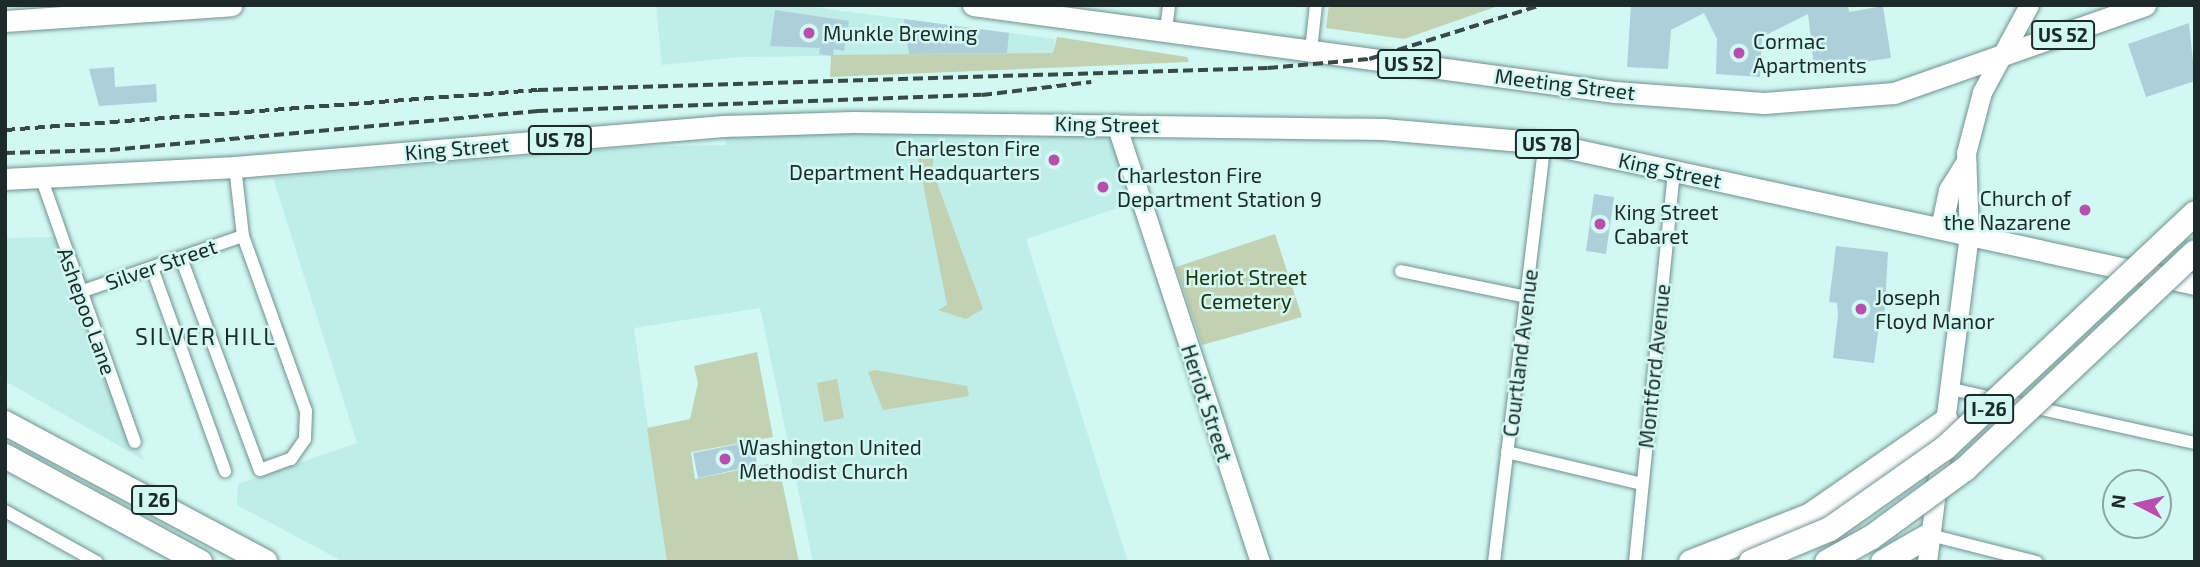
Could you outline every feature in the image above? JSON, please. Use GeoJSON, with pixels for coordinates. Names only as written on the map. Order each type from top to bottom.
{"type":"FeatureCollection","features":[{"type":"Feature","properties":{"kind":"highway","name":"I-26"},"geometry":{"type":"LineString","coordinates":[[1751,562],[1830,529],[1907,478],[1982,416],[2195,213]]}},
{"type":"Feature","properties":{"kind":"highway","name":"I-26"},"geometry":{"type":"LineString","coordinates":[[1827,562],[1872,537],[1965,469],[2195,252]]}},
{"type":"Feature","properties":{"kind":"highway"},"geometry":{"type":"LineString","coordinates":[[1691,562],[1809,516],[1946,421]]}},
{"type":"Feature","properties":{"kind":"highway","name":"I 26"},"geometry":{"type":"LineString","coordinates":[[5,423],[265,562]]}},
{"type":"Feature","properties":{"kind":"highway","name":"I 26"},"geometry":{"type":"LineString","coordinates":[[5,456],[200,562]]}},
{"type":"Feature","properties":{"kind":"highway"},"geometry":{"type":"LineString","coordinates":[[1883,562],[1930,535]]}},
{"type":"Feature","properties":{"kind":"main road"},"geometry":{"type":"LineString","coordinates":[[5,21],[231,5]]}},
{"type":"Feature","properties":{"kind":"main road","name":"Meeting Street"},"geometry":{"type":"LineString","coordinates":[[973,5],[1080,11],[1166,30],[1615,92],[1764,103],[1894,93],[1996,59],[2129,7]]}},
{"type":"Feature","properties":{"kind":"main road"},"geometry":{"type":"LineString","coordinates":[[1927,562],[1969,234],[1965,164],[1982,92],[1996,59],[2029,5]]}},
{"type":"Feature","properties":{"kind":"main road","name":"King Street"},"geometry":{"type":"LineString","coordinates":[[5,179],[42,180],[235,167],[723,126],[1116,124],[1383,128],[1545,143],[2195,284]]}},
{"type":"Feature","properties":{"kind":"main road","name":"Heriot Street"},"geometry":{"type":"LineString","coordinates":[[1116,124],[1260,562]]}},
{"type":"Feature","properties":{"kind":"main road"},"geometry":{"type":"LineString","coordinates":[[1941,228],[1949,190],[1965,164]]}},
{"type":"Feature","properties":{"kind":"street"},"geometry":{"type":"LineString","coordinates":[[1166,30],[1169,5]]}},
{"type":"Feature","properties":{"kind":"street"},"geometry":{"type":"LineString","coordinates":[[1311,50],[1316,5]]}},
{"type":"Feature","properties":{"kind":"street","name":"Courtland Avenue"},"geometry":{"type":"LineString","coordinates":[[1494,562],[1545,143]]}},
{"type":"Feature","properties":{"kind":"street"},"geometry":{"type":"LineString","coordinates":[[181,258],[260,470],[298,453],[308,421],[243,236],[235,167]]}},
{"type":"Feature","properties":{"kind":"street","name":"Montford Avenue"},"geometry":{"type":"LineString","coordinates":[[1635,562],[1674,171]]}},
{"type":"Feature","properties":{"kind":"street","name":"Ashepoo Lane"},"geometry":{"type":"LineString","coordinates":[[42,180],[135,442]]}},
{"type":"Feature","properties":{"kind":"street","name":"Silver Street"},"geometry":{"type":"LineString","coordinates":[[80,292],[243,236]]}},
{"type":"Feature","properties":{"kind":"street"},"geometry":{"type":"LineString","coordinates":[[152,268],[225,471]]}},
{"type":"Feature","properties":{"kind":"street"},"geometry":{"type":"LineString","coordinates":[[1401,271],[1527,297]]}},
{"type":"Feature","properties":{"kind":"street"},"geometry":{"type":"LineString","coordinates":[[1951,389],[2195,443]]}},
{"type":"Feature","properties":{"kind":"street"},"geometry":{"type":"LineString","coordinates":[[1507,452],[1643,484]]}},
{"type":"Feature","properties":{"kind":"street"},"geometry":{"type":"LineString","coordinates":[[5,511],[97,562]]}},
{"type":"Feature","properties":{"kind":"street"},"geometry":{"type":"LineString","coordinates":[[1930,535],[2038,562]]}},
{"type":"Feature","properties":{"kind":"shaded area"},"geometry":{"type":"Polygon","coordinates":[[[656,5],[798,5],[1055,39],[1054,53],[740,57],[662,65],[656,5]]]}},
{"type":"Feature","properties":{"kind":"shaded area"},"geometry":{"type":"Polygon","coordinates":[[[723,126],[1117,127],[1141,200],[1026,239],[1128,562],[813,562],[760,308],[634,328],[667,562],[344,562],[237,505],[238,484],[357,443],[273,178],[628,147],[726,145],[723,126]]]}},
{"type":"Feature","properties":{"kind":"shaded area"},"geometry":{"type":"Polygon","coordinates":[[[59,237],[144,460],[5,381],[5,238],[59,237]]]}},
{"type":"Feature","properties":{"kind":"green space"},"geometry":{"type":"Polygon","coordinates":[[[1329,5],[1501,5],[1404,39],[1326,28],[1329,5]]]}},
{"type":"Feature","properties":{"kind":"green space"},"geometry":{"type":"Polygon","coordinates":[[[1057,37],[1187,57],[1189,62],[830,77],[831,55],[1053,53],[1057,37]]]}},
{"type":"Feature","properties":{"kind":"green space"},"geometry":{"type":"Polygon","coordinates":[[[908,146],[935,146],[932,169],[983,309],[966,319],[938,310],[947,305],[917,153],[908,146]]]}},
{"type":"Feature","properties":{"kind":"green space","name":"Heriot Street Cemetery"},"geometry":{"type":"Polygon","coordinates":[[[1275,234],[1302,317],[1202,345],[1176,267],[1275,234]]]}},
{"type":"Feature","properties":{"kind":"green space"},"geometry":{"type":"Polygon","coordinates":[[[757,352],[773,437],[691,452],[695,479],[778,462],[799,562],[667,562],[647,428],[690,419],[698,383],[694,366],[757,352]]]}},
{"type":"Feature","properties":{"kind":"green space"},"geometry":{"type":"Polygon","coordinates":[[[875,370],[967,386],[969,396],[883,410],[868,372],[875,370]]]}},
{"type":"Feature","properties":{"kind":"green space"},"geometry":{"type":"Polygon","coordinates":[[[837,379],[844,418],[824,422],[817,383],[837,379]]]}},
{"type":"Feature","properties":{"kind":"building","name":"Cormac Apartments"},"geometry":{"type":"Polygon","coordinates":[[[1631,5],[1848,5],[1849,12],[1883,6],[1891,58],[1856,63],[1856,71],[1815,76],[1808,14],[1762,37],[1760,77],[1716,74],[1717,39],[1704,13],[1671,30],[1668,69],[1627,67],[1631,5]]]}},
{"type":"Feature","properties":{"kind":"building","name":"Munkle Brewing"},"geometry":{"type":"Polygon","coordinates":[[[775,10],[849,21],[844,51],[834,49],[833,56],[819,54],[820,48],[770,46],[775,10]]]}},
{"type":"Feature","properties":{"kind":"building"},"geometry":{"type":"Polygon","coordinates":[[[904,19],[1009,33],[1007,53],[909,54],[904,19]]]}},
{"type":"Feature","properties":{"kind":"building"},"geometry":{"type":"Polygon","coordinates":[[[2189,23],[2195,81],[2146,97],[2128,44],[2189,23]]]}},
{"type":"Feature","properties":{"kind":"building"},"geometry":{"type":"Polygon","coordinates":[[[114,67],[115,87],[156,84],[157,102],[99,106],[89,69],[114,67]]]}},
{"type":"Feature","properties":{"kind":"building","name":"King Street Cabaret"},"geometry":{"type":"Polygon","coordinates":[[[1594,194],[1614,197],[1606,254],[1586,251],[1594,194]]]}},
{"type":"Feature","properties":{"kind":"building","name":"Joseph Floyd Manor"},"geometry":{"type":"Polygon","coordinates":[[[1836,246],[1888,252],[1884,325],[1879,325],[1874,363],[1833,358],[1838,315],[1837,303],[1829,302],[1836,246]]]}},
{"type":"Feature","properties":{"kind":"building","name":"Washington United Methodist Church"},"geometry":{"type":"Polygon","coordinates":[[[754,441],[757,465],[698,478],[693,453],[754,441]]]}},
{"type":"Feature","properties":{"kind":"railway"},"geometry":{"type":"LineString","coordinates":[[5,130],[538,90],[1268,68],[1369,59],[1541,5]]}},
{"type":"Feature","properties":{"kind":"railway"},"geometry":{"type":"LineString","coordinates":[[5,153],[110,150],[538,111],[982,95],[1091,82]]}},
{"type":"Feature","properties":{"kind":"place","name":"Munkle Brewing"},"geometry":{"type":"Point","coordinates":[809,33]}},
{"type":"Feature","properties":{"kind":"place","name":"Cormac Apartments"},"geometry":{"type":"Point","coordinates":[1739,53]}},
{"type":"Feature","properties":{"kind":"place","name":"Charleston Fire Department Headquarters"},"geometry":{"type":"Point","coordinates":[1054,160]}},
{"type":"Feature","properties":{"kind":"place","name":"Charleston Fire Department Station 9"},"geometry":{"type":"Point","coordinates":[1103,187]}},
{"type":"Feature","properties":{"kind":"place","name":"Church of the Nazarene"},"geometry":{"type":"Point","coordinates":[2085,210]}},
{"type":"Feature","properties":{"kind":"place","name":"King Street Cabaret"},"geometry":{"type":"Point","coordinates":[1600,224]}},
{"type":"Feature","properties":{"kind":"place","name":"Joseph Floyd Manor"},"geometry":{"type":"Point","coordinates":[1861,309]}},
{"type":"Feature","properties":{"kind":"place","name":"Washington United Methodist Church"},"geometry":{"type":"Point","coordinates":[725,459]}},
{"type":"Feature","properties":{"kind":"district","name":"SILVER HILL"},"geometry":{"type":"Point","coordinates":[206,336]}}]}
